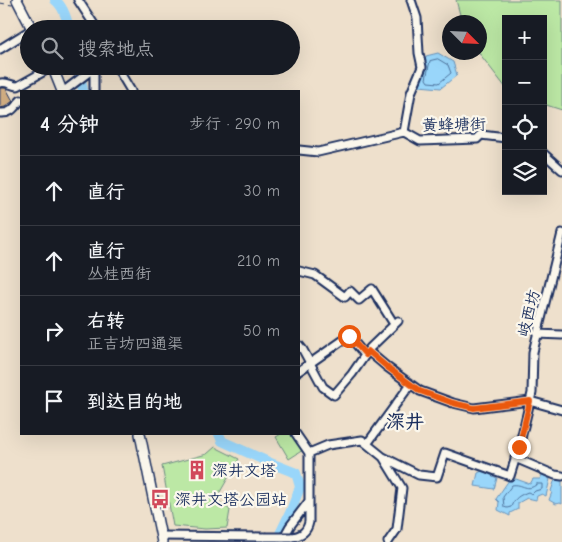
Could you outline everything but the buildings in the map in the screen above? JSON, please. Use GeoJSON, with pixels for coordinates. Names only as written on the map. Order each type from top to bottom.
{"type":"FeatureCollection","features":[{"type":"Feature","properties":{"kind":"main road"},"geometry":{"type":"LineString","coordinates":[[18,2],[27,20]]}},
{"type":"Feature","properties":{"kind":"main road"},"geometry":{"type":"LineString","coordinates":[[56,75],[63,90]]}},
{"type":"Feature","properties":{"kind":"main road"},"geometry":{"type":"LineString","coordinates":[[140,435],[162,539]]}},
{"type":"Feature","properties":{"kind":"street"},"geometry":{"type":"LineString","coordinates":[[78,0],[91,20]]}},
{"type":"Feature","properties":{"kind":"street"},"geometry":{"type":"LineString","coordinates":[[300,150],[318,152],[404,132],[411,93],[422,67],[419,53],[417,18],[411,0]]}},
{"type":"Feature","properties":{"kind":"street"},"geometry":{"type":"LineString","coordinates":[[0,49],[20,37]]}},
{"type":"Feature","properties":{"kind":"street"},"geometry":{"type":"LineString","coordinates":[[0,83],[18,86],[37,75]]}},
{"type":"Feature","properties":{"kind":"street"},"geometry":{"type":"LineString","coordinates":[[64,90],[85,75]]}},
{"type":"Feature","properties":{"kind":"street"},"geometry":{"type":"LineString","coordinates":[[93,75],[94,90]]}},
{"type":"Feature","properties":{"kind":"street"},"geometry":{"type":"LineString","coordinates":[[122,75],[131,90]]}},
{"type":"Feature","properties":{"kind":"street"},"geometry":{"type":"LineString","coordinates":[[0,113],[12,111],[20,101]]}},
{"type":"Feature","properties":{"kind":"street","name":"黄蜂塘街"},"geometry":{"type":"LineString","coordinates":[[404,132],[420,141],[477,139],[481,135],[502,138]]}},
{"type":"Feature","properties":{"kind":"street"},"geometry":{"type":"LineString","coordinates":[[547,157],[562,170]]}},
{"type":"Feature","properties":{"kind":"street","name":"岐西坊"},"geometry":{"type":"LineString","coordinates":[[383,457],[419,475],[436,477],[445,453],[510,476],[532,393],[533,352],[562,233]]}},
{"type":"Feature","properties":{"kind":"street"},"geometry":{"type":"LineString","coordinates":[[300,271],[314,275],[345,297],[350,291],[359,300],[372,289],[396,323],[367,353],[334,395],[323,387],[300,346]]}},
{"type":"Feature","properties":{"kind":"street"},"geometry":{"type":"LineString","coordinates":[[537,334],[562,336]]}},
{"type":"Feature","properties":{"kind":"street"},"geometry":{"type":"LineString","coordinates":[[300,370],[349,336],[367,353],[420,391],[474,408],[530,401],[562,410]]}},
{"type":"Feature","properties":{"kind":"street"},"geometry":{"type":"LineString","coordinates":[[367,444],[410,385]]}},
{"type":"Feature","properties":{"kind":"street"},"geometry":{"type":"LineString","coordinates":[[162,539],[291,537],[301,535],[310,522],[309,453],[297,435]]}},
{"type":"Feature","properties":{"kind":"street"},"geometry":{"type":"LineString","coordinates":[[309,453],[328,445],[362,440],[383,457],[402,488],[397,529],[388,542]]}},
{"type":"Feature","properties":{"kind":"street"},"geometry":{"type":"LineString","coordinates":[[515,458],[558,476]]}},
{"type":"Feature","properties":{"kind":"street"},"geometry":{"type":"LineString","coordinates":[[281,542],[290,526],[309,501]]}},
{"type":"Feature","properties":{"kind":"path"},"geometry":{"type":"LineString","coordinates":[[0,3],[18,2]]}},
{"type":"Feature","properties":{"kind":"green space"},"geometry":{"type":"Polygon","coordinates":[[[456,0],[562,0],[562,110],[547,105],[547,15],[502,15],[502,83],[484,60],[487,60],[487,15],[460,15],[456,0]]]}},
{"type":"Feature","properties":{"kind":"green space"},"geometry":{"type":"Polygon","coordinates":[[[279,435],[294,435],[303,450],[289,459],[276,437],[279,435]]]}},
{"type":"Feature","properties":{"kind":"green space"},"geometry":{"type":"Polygon","coordinates":[[[215,447],[239,459],[216,499],[230,510],[227,528],[205,529],[173,526],[162,466],[207,454],[215,447]]]}},
{"type":"Feature","properties":{"kind":"water"},"geometry":{"type":"Polygon","coordinates":[[[438,53],[442,55],[442,60],[453,62],[457,75],[441,88],[419,86],[426,56],[438,53]]]}},
{"type":"Feature","properties":{"kind":"water"},"geometry":{"type":"Polygon","coordinates":[[[482,471],[497,478],[494,489],[475,486],[478,473],[482,471]]]}},
{"type":"Feature","properties":{"kind":"water"},"geometry":{"type":"Polygon","coordinates":[[[542,475],[550,479],[546,496],[542,494],[537,496],[536,500],[527,498],[518,503],[518,509],[510,513],[510,516],[498,510],[499,502],[496,499],[509,480],[516,479],[530,484],[533,479],[540,479],[542,475]]]}},
{"type":"Feature","properties":{"kind":"water"},"geometry":{"type":"Polygon","coordinates":[[[559,477],[562,478],[562,504],[556,504],[549,500],[554,482],[559,477]]]}},
{"type":"Feature","properties":{"kind":"waterway"},"geometry":{"type":"LineString","coordinates":[[55,0],[67,20]]}},
{"type":"Feature","properties":{"kind":"waterway"},"geometry":{"type":"LineString","coordinates":[[80,75],[83,90]]}},
{"type":"Feature","properties":{"kind":"waterway"},"geometry":{"type":"LineString","coordinates":[[219,435],[222,441],[296,473],[300,487],[276,542]]}},
{"type":"Feature","properties":{"kind":"place","name":"深井文塔"},"geometry":{"type":"Point","coordinates":[197,470]}},
{"type":"Feature","properties":{"kind":"place","name":"深井文塔公园站"},"geometry":{"type":"Point","coordinates":[160,499]}},
{"type":"Feature","properties":{"kind":"district","name":"深井"},"geometry":{"type":"Point","coordinates":[405,421]}},
{"type":"Feature","properties":{"kind":"route"},"geometry":{"type":"LineString","coordinates":[[349,336],[366,355],[368,351],[410,385],[420,391],[453,403],[474,408],[530,401],[519,447]]}}]}
